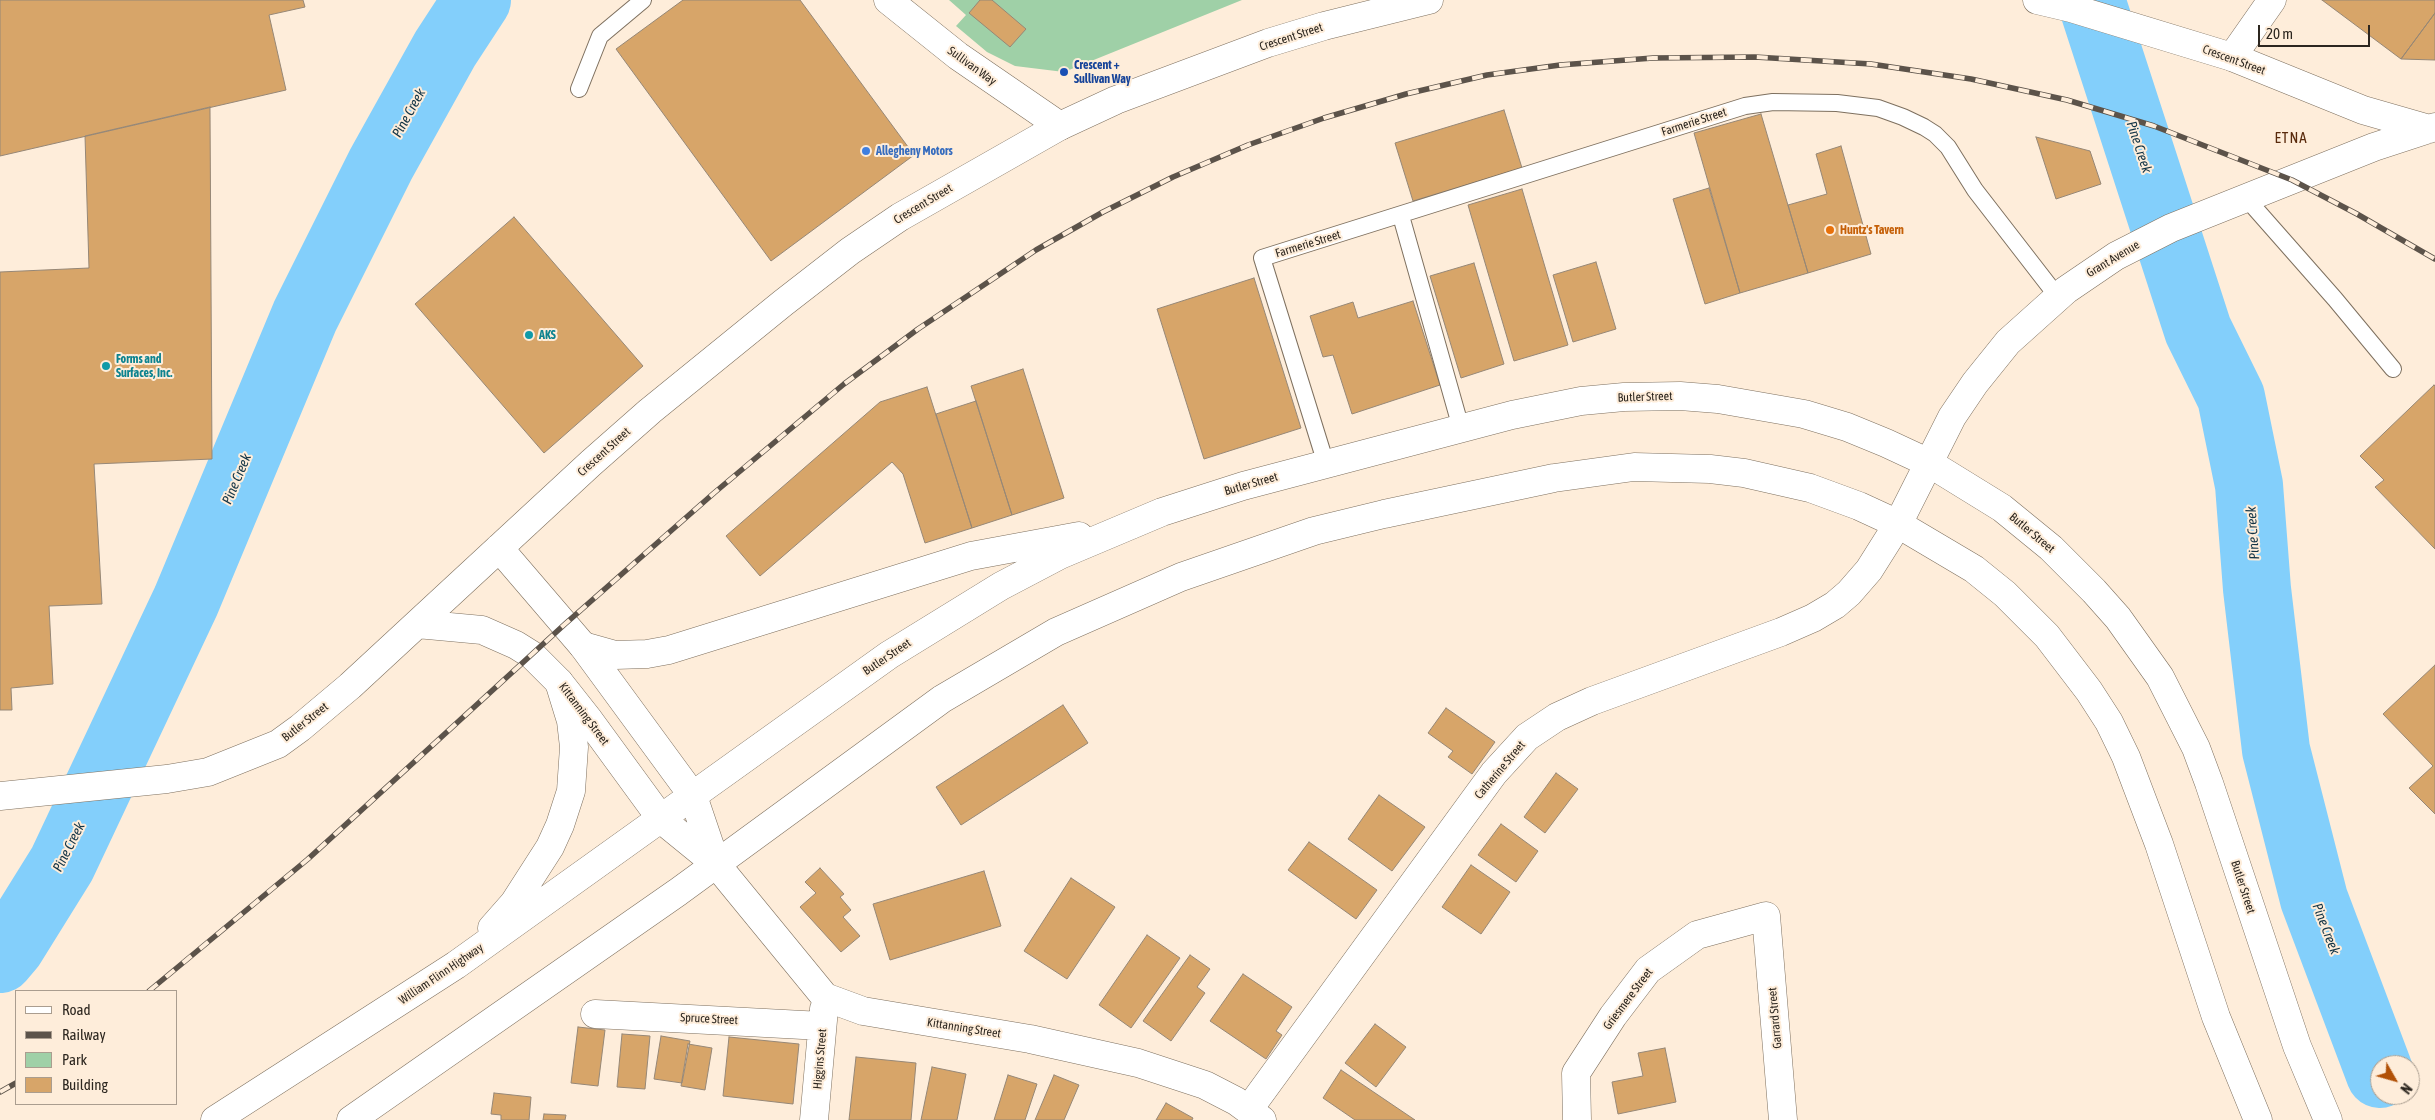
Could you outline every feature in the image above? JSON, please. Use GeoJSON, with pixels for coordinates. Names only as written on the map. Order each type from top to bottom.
{"type":"FeatureCollection","features":[{"type":"Feature","properties":{"kind":"main road","name":"Sullivan Way"},"geometry":{"type":"LineString","coordinates":[[888,0],[958,56],[1060,126]]}},
{"type":"Feature","properties":{"kind":"main road","name":"Crescent Street"},"geometry":{"type":"LineString","coordinates":[[498,548],[591,463],[664,400],[850,251],[930,199],[1060,126],[1162,82],[1268,43],[1324,26],[1429,0]]}},
{"type":"Feature","properties":{"kind":"main road","name":"Crescent Street"},"geometry":{"type":"LineString","coordinates":[[2037,0],[2232,57],[2362,110],[2432,128]]}},
{"type":"Feature","properties":{"kind":"main road"},"geometry":{"type":"LineString","coordinates":[[2232,57],[2272,0]]}},
{"type":"Feature","properties":{"kind":"main road","name":"Grant Avenue"},"geometry":{"type":"LineString","coordinates":[[1898,524],[1952,417],[1974,383],[2008,342],[2057,296],[2116,256],[2150,238],[2204,214],[2374,147],[2432,128]]}},
{"type":"Feature","properties":{"kind":"main road","name":"Butler Street"},"geometry":{"type":"LineString","coordinates":[[662,820],[835,692],[940,622],[1052,560],[1162,512],[1235,488],[1512,414],[1581,401],[1643,396],[1718,399],[1780,409],[1847,427],[1929,463],[2002,508],[2058,554],[2118,618],[2160,677],[2196,748],[2210,783],[2271,974],[2297,1046],[2328,1120]]}},
{"type":"Feature","properties":{"kind":"main road"},"geometry":{"type":"LineString","coordinates":[[351,1120],[716,864],[942,699],[1012,656],[1056,632],[1180,577],[1314,531],[1384,514],[1554,478],[1634,467],[1710,469],[1775,479],[1835,497],[1898,524],[1974,569],[2005,594],[2046,636],[2068,661],[2109,722],[2143,798],[2216,1017],[2258,1120]]}},
{"type":"Feature","properties":{"kind":"main road","name":"Catherine Street"},"geometry":{"type":"LineString","coordinates":[[1256,1115],[1472,803],[1494,773],[1527,737],[1557,717],[1592,701],[1781,632],[1820,614],[1850,593],[1869,570],[1898,524]]}},
{"type":"Feature","properties":{"kind":"main road"},"geometry":{"type":"LineString","coordinates":[[583,646],[615,655],[647,654],[670,650],[971,556],[1118,530]]}},
{"type":"Feature","properties":{"kind":"main road","name":"Butler Street"},"geometry":{"type":"LineString","coordinates":[[10,798],[167,779],[208,772],[278,744],[350,686],[498,548]]}},
{"type":"Feature","properties":{"kind":"main road","name":"Kittanning Street"},"geometry":{"type":"LineString","coordinates":[[498,548],[583,646],[693,796],[716,864]]}},
{"type":"Feature","properties":{"kind":"main road","name":"Kittanning Street"},"geometry":{"type":"LineString","coordinates":[[417,624],[460,626],[496,634],[532,655],[559,682],[662,820],[716,864],[825,997],[862,1011],[1030,1039],[1138,1063],[1205,1085],[1256,1115]]}},
{"type":"Feature","properties":{"kind":"main road"},"geometry":{"type":"LineString","coordinates":[[456,965],[491,930],[514,903],[550,847],[560,825],[571,791],[574,747],[571,721],[559,682]]}},
{"type":"Feature","properties":{"kind":"main road","name":"William Flinn Highway"},"geometry":{"type":"LineString","coordinates":[[215,1120],[456,965],[662,820]]}},
{"type":"Feature","properties":{"kind":"main road","name":"Griesmere Street"},"geometry":{"type":"LineString","coordinates":[[1578,1120],[1576,1073],[1613,1016],[1648,970],[1696,935],[1766,916]]}},
{"type":"Feature","properties":{"kind":"main road","name":"Garrard Street"},"geometry":{"type":"LineString","coordinates":[[1766,916],[1783,1120]]}},
{"type":"Feature","properties":{"kind":"main road","name":"Higgins Street"},"geometry":{"type":"LineString","coordinates":[[814,1120],[825,997]]}},
{"type":"Feature","properties":{"kind":"main road","name":"Spruce Street"},"geometry":{"type":"LineString","coordinates":[[595,1014],[822,1026]]}},
{"type":"Feature","properties":{"kind":"lane"},"geometry":{"type":"LineString","coordinates":[[580,88],[600,36],[643,0]]}},
{"type":"Feature","properties":{"kind":"lane","name":"Farmerie Street"},"geometry":{"type":"LineString","coordinates":[[1326,464],[1262,258],[1401,216],[1744,106],[1773,102],[1837,103],[1878,108],[1903,117],[1935,134],[1948,147],[1976,190],[2057,296]]}},
{"type":"Feature","properties":{"kind":"lane"},"geometry":{"type":"LineString","coordinates":[[2246,198],[2335,299],[2392,369]]}},
{"type":"Feature","properties":{"kind":"lane"},"geometry":{"type":"LineString","coordinates":[[1401,216],[1461,428]]}},
{"type":"Feature","properties":{"kind":"green space"},"geometry":{"type":"Polygon","coordinates":[[[949,0],[1242,0],[1064,72],[1015,66],[987,52],[956,26],[966,15],[949,0]]]}},
{"type":"Feature","properties":{"kind":"building"},"geometry":{"type":"Polygon","coordinates":[[[0,0],[303,0],[305,7],[269,15],[286,90],[0,156],[0,0]]]}},
{"type":"Feature","properties":{"kind":"building"},"geometry":{"type":"Polygon","coordinates":[[[683,0],[800,0],[914,155],[771,261],[616,49],[683,0]]]}},
{"type":"Feature","properties":{"kind":"building"},"geometry":{"type":"Polygon","coordinates":[[[980,0],[992,0],[1026,29],[1010,47],[969,13],[980,0]]]}},
{"type":"Feature","properties":{"kind":"building"},"geometry":{"type":"Polygon","coordinates":[[[2322,0],[2435,0],[2435,13],[2401,59],[2322,0]]]}},
{"type":"Feature","properties":{"kind":"building"},"geometry":{"type":"Polygon","coordinates":[[[2435,13],[2435,60],[2401,59],[2435,13]]]}},
{"type":"Feature","properties":{"kind":"building","name":"Forms and Surfaces, Inc."},"geometry":{"type":"Polygon","coordinates":[[[210,107],[212,459],[94,464],[102,604],[49,606],[53,684],[11,688],[12,710],[0,710],[0,272],[89,268],[85,136],[210,107]]]}},
{"type":"Feature","properties":{"kind":"building"},"geometry":{"type":"Polygon","coordinates":[[[1504,110],[1522,168],[1413,201],[1395,143],[1504,110]]]}},
{"type":"Feature","properties":{"kind":"building"},"geometry":{"type":"Polygon","coordinates":[[[1761,114],[1808,273],[1740,293],[1694,133],[1761,114]]]}},
{"type":"Feature","properties":{"kind":"building"},"geometry":{"type":"Polygon","coordinates":[[[2036,137],[2090,151],[2101,184],[2056,199],[2036,137]]]}},
{"type":"Feature","properties":{"kind":"building","name":"Huntz's Tavern"},"geometry":{"type":"Polygon","coordinates":[[[1841,146],[1871,254],[1808,273],[1788,205],[1827,194],[1816,154],[1841,146]]]}},
{"type":"Feature","properties":{"kind":"building"},"geometry":{"type":"Polygon","coordinates":[[[1709,188],[1740,293],[1705,304],[1673,199],[1709,188]]]}},
{"type":"Feature","properties":{"kind":"building"},"geometry":{"type":"Polygon","coordinates":[[[1522,189],[1568,345],[1514,361],[1468,205],[1522,189]]]}},
{"type":"Feature","properties":{"kind":"building","name":"AKS"},"geometry":{"type":"Polygon","coordinates":[[[514,217],[643,366],[544,453],[415,304],[514,217]]]}},
{"type":"Feature","properties":{"kind":"building"},"geometry":{"type":"Polygon","coordinates":[[[1596,262],[1616,329],[1573,342],[1553,275],[1596,262]]]}},
{"type":"Feature","properties":{"kind":"building"},"geometry":{"type":"Polygon","coordinates":[[[1474,263],[1504,364],[1461,378],[1430,276],[1474,263]]]}},
{"type":"Feature","properties":{"kind":"building"},"geometry":{"type":"Polygon","coordinates":[[[1254,278],[1301,428],[1204,459],[1157,309],[1254,278]]]}},
{"type":"Feature","properties":{"kind":"building"},"geometry":{"type":"Polygon","coordinates":[[[1413,301],[1440,385],[1352,414],[1333,355],[1323,357],[1310,316],[1353,302],[1358,318],[1413,301]]]}},
{"type":"Feature","properties":{"kind":"building"},"geometry":{"type":"Polygon","coordinates":[[[1023,369],[1064,498],[1012,515],[971,386],[1023,369]]]}},
{"type":"Feature","properties":{"kind":"building"},"geometry":{"type":"Polygon","coordinates":[[[2434,385],[2435,549],[2375,487],[2384,480],[2360,456],[2434,385]]]}},
{"type":"Feature","properties":{"kind":"building"},"geometry":{"type":"Polygon","coordinates":[[[927,387],[972,528],[925,543],[903,474],[892,462],[760,576],[726,536],[880,402],[927,387]]]}},
{"type":"Feature","properties":{"kind":"building"},"geometry":{"type":"Polygon","coordinates":[[[976,401],[1012,515],[972,528],[936,414],[976,401]]]}},
{"type":"Feature","properties":{"kind":"building"},"geometry":{"type":"Polygon","coordinates":[[[2435,665],[2435,814],[2409,788],[2433,766],[2383,714],[2435,665]]]}},
{"type":"Feature","properties":{"kind":"building"},"geometry":{"type":"Polygon","coordinates":[[[1063,705],[1088,743],[961,825],[936,787],[1063,705]]]}},
{"type":"Feature","properties":{"kind":"building"},"geometry":{"type":"Polygon","coordinates":[[[1446,708],[1495,742],[1472,774],[1448,757],[1453,751],[1428,733],[1446,708]]]}},
{"type":"Feature","properties":{"kind":"building"},"geometry":{"type":"Polygon","coordinates":[[[1556,773],[1578,789],[1545,833],[1524,817],[1556,773]]]}},
{"type":"Feature","properties":{"kind":"building"},"geometry":{"type":"Polygon","coordinates":[[[1379,795],[1425,827],[1392,871],[1348,839],[1379,795]]]}},
{"type":"Feature","properties":{"kind":"building"},"geometry":{"type":"Polygon","coordinates":[[[1501,824],[1538,851],[1516,882],[1478,855],[1501,824]]]}},
{"type":"Feature","properties":{"kind":"building"},"geometry":{"type":"Polygon","coordinates":[[[1309,842],[1377,890],[1356,919],[1288,870],[1309,842]]]}},
{"type":"Feature","properties":{"kind":"building"},"geometry":{"type":"Polygon","coordinates":[[[1471,865],[1510,892],[1481,934],[1442,907],[1471,865]]]}},
{"type":"Feature","properties":{"kind":"building"},"geometry":{"type":"Polygon","coordinates":[[[820,868],[844,894],[840,897],[851,910],[843,917],[860,936],[841,952],[800,907],[816,893],[805,882],[820,868]]]}},
{"type":"Feature","properties":{"kind":"building"},"geometry":{"type":"Polygon","coordinates":[[[984,871],[1001,926],[890,960],[873,904],[984,871]]]}},
{"type":"Feature","properties":{"kind":"building"},"geometry":{"type":"Polygon","coordinates":[[[1071,878],[1115,907],[1067,979],[1024,951],[1071,878]]]}},
{"type":"Feature","properties":{"kind":"building"},"geometry":{"type":"Polygon","coordinates":[[[1147,935],[1180,958],[1131,1028],[1099,1005],[1147,935]]]}},
{"type":"Feature","properties":{"kind":"building"},"geometry":{"type":"Polygon","coordinates":[[[1190,955],[1210,969],[1197,987],[1205,993],[1171,1041],[1143,1021],[1190,955]]]}},
{"type":"Feature","properties":{"kind":"building"},"geometry":{"type":"Polygon","coordinates":[[[1243,974],[1292,1007],[1276,1031],[1282,1035],[1266,1059],[1210,1021],[1243,974]]]}},
{"type":"Feature","properties":{"kind":"building"},"geometry":{"type":"Polygon","coordinates":[[[1375,1024],[1406,1047],[1376,1087],[1345,1063],[1375,1024]]]}},
{"type":"Feature","properties":{"kind":"building"},"geometry":{"type":"Polygon","coordinates":[[[578,1027],[605,1030],[598,1086],[571,1083],[578,1027]]]}},
{"type":"Feature","properties":{"kind":"building"},"geometry":{"type":"Polygon","coordinates":[[[622,1034],[650,1036],[645,1089],[617,1087],[622,1034]]]}},
{"type":"Feature","properties":{"kind":"building"},"geometry":{"type":"Polygon","coordinates":[[[661,1036],[690,1041],[682,1083],[654,1079],[661,1036]]]}},
{"type":"Feature","properties":{"kind":"building"},"geometry":{"type":"Polygon","coordinates":[[[729,1037],[799,1044],[793,1104],[723,1096],[729,1037]]]}},
{"type":"Feature","properties":{"kind":"building"},"geometry":{"type":"Polygon","coordinates":[[[688,1044],[712,1048],[705,1090],[681,1086],[688,1044]]]}},
{"type":"Feature","properties":{"kind":"building"},"geometry":{"type":"Polygon","coordinates":[[[1665,1048],[1676,1102],[1618,1114],[1612,1082],[1643,1076],[1638,1053],[1665,1048]]]}},
{"type":"Feature","properties":{"kind":"building"},"geometry":{"type":"Polygon","coordinates":[[[856,1057],[916,1063],[911,1120],[849,1120],[856,1057]]]}},
{"type":"Feature","properties":{"kind":"building"},"geometry":{"type":"Polygon","coordinates":[[[932,1067],[966,1074],[957,1120],[921,1120],[932,1067]]]}},
{"type":"Feature","properties":{"kind":"building"},"geometry":{"type":"Polygon","coordinates":[[[1341,1070],[1415,1120],[1355,1120],[1323,1098],[1341,1070]]]}},
{"type":"Feature","properties":{"kind":"building"},"geometry":{"type":"Polygon","coordinates":[[[1008,1075],[1037,1084],[1025,1120],[994,1120],[1008,1075]]]}},
{"type":"Feature","properties":{"kind":"building"},"geometry":{"type":"Polygon","coordinates":[[[1054,1075],[1079,1085],[1064,1120],[1035,1120],[1054,1075]]]}},
{"type":"Feature","properties":{"kind":"building"},"geometry":{"type":"Polygon","coordinates":[[[494,1093],[531,1097],[529,1120],[501,1120],[501,1115],[491,1114],[494,1093]]]}},
{"type":"Feature","properties":{"kind":"building"},"geometry":{"type":"Polygon","coordinates":[[[1166,1103],[1193,1118],[1192,1120],[1156,1120],[1166,1103]]]}},
{"type":"Feature","properties":{"kind":"building"},"geometry":{"type":"Polygon","coordinates":[[[544,1114],[566,1115],[565,1120],[543,1120],[544,1114]]]}},
{"type":"Feature","properties":{"kind":"waterway","name":"Pine Creek"},"geometry":{"type":"LineString","coordinates":[[0,959],[11,946],[62,864],[186,601],[305,316],[381,164],[445,49],[477,0]]}},
{"type":"Feature","properties":{"kind":"waterway","name":"Pine Creek"},"geometry":{"type":"LineString","coordinates":[[2091,0],[2198,330],[2231,397],[2249,485],[2257,589],[2276,750],[2314,899],[2373,1055]]}},
{"type":"Feature","properties":{"kind":"railway"},"geometry":{"type":"LineString","coordinates":[[150,990],[308,859],[565,624],[714,493],[844,384],[918,329],[1036,250],[1103,212],[1173,177],[1248,145],[1324,118],[1406,94],[1487,75],[1560,65],[1653,58],[1755,57],[1871,64],[1971,79],[2067,100],[2154,126],[2292,180],[2357,214],[2435,259]]}},
{"type":"Feature","properties":{"kind":"railway"},"geometry":{"type":"LineString","coordinates":[[0,1092],[15,1084]]}},
{"type":"Feature","properties":{"kind":"place","name":"Crescent + Sullivan Way"},"geometry":{"type":"Point","coordinates":[1064,72]}},
{"type":"Feature","properties":{"kind":"place","name":"Allegheny Motors"},"geometry":{"type":"Point","coordinates":[866,151]}},
{"type":"Feature","properties":{"kind":"place","name":"Huntz's Tavern"},"geometry":{"type":"Point","coordinates":[1830,230]}},
{"type":"Feature","properties":{"kind":"place","name":"AKS"},"geometry":{"type":"Point","coordinates":[529,335]}},
{"type":"Feature","properties":{"kind":"place","name":"Forms and Surfaces, Inc."},"geometry":{"type":"Point","coordinates":[106,366]}},
{"type":"Feature","properties":{"kind":"district","name":"ETNA"},"geometry":{"type":"Point","coordinates":[2291,138]}}]}
